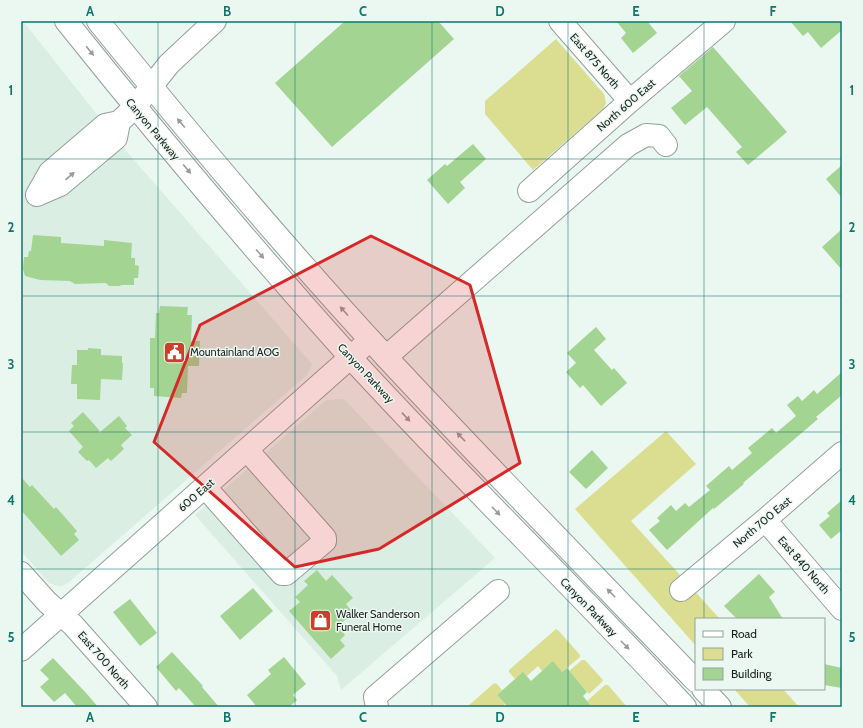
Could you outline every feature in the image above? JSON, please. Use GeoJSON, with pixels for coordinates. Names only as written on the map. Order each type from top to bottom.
{"type":"FeatureCollection","features":[{"type":"Feature","properties":{"kind":"main road","name":"Canyon Parkway"},"geometry":{"type":"LineString","coordinates":[[66,21],[188,171],[351,357],[682,706]]}},
{"type":"Feature","properties":{"kind":"main road"},"geometry":{"type":"LineString","coordinates":[[98,21],[243,195],[370,340],[451,427],[695,680]]}},
{"type":"Feature","properties":{"kind":"main road"},"geometry":{"type":"LineString","coordinates":[[119,122],[135,107],[169,64],[215,21]]}},
{"type":"Feature","properties":{"kind":"main road","name":"East 875 North"},"geometry":{"type":"LineString","coordinates":[[560,21],[630,101]]}},
{"type":"Feature","properties":{"kind":"main road","name":"North 600 East"},"geometry":{"type":"LineString","coordinates":[[529,191],[630,101],[724,21]]}},
{"type":"Feature","properties":{"kind":"main road"},"geometry":{"type":"LineString","coordinates":[[386,357],[628,145],[646,135],[659,136],[666,146]]}},
{"type":"Feature","properties":{"kind":"main road","name":"600 East"},"geometry":{"type":"LineString","coordinates":[[21,650],[370,340]]}},
{"type":"Feature","properties":{"kind":"main road"},"geometry":{"type":"LineString","coordinates":[[205,487],[282,574],[286,574],[325,542],[325,538],[247,450]]}},
{"type":"Feature","properties":{"kind":"main road","name":"North 700 East"},"geometry":{"type":"LineString","coordinates":[[681,590],[842,453]]}},
{"type":"Feature","properties":{"kind":"main road","name":"East 840 North"},"geometry":{"type":"LineString","coordinates":[[765,520],[842,609]]}},
{"type":"Feature","properties":{"kind":"main road","name":"East 700 North"},"geometry":{"type":"LineString","coordinates":[[21,573],[47,602],[73,625],[146,707]]}},
{"type":"Feature","properties":{"kind":"main road"},"geometry":{"type":"LineString","coordinates":[[376,707],[375,697],[498,591]]}},
{"type":"Feature","properties":{"kind":"main road"},"geometry":{"type":"LineString","coordinates":[[704,690],[720,707]]}},
{"type":"Feature","properties":{"kind":"highlighted area"},"geometry":{"type":"Polygon","coordinates":[[[371,236],[470,285],[520,463],[379,549],[295,567],[154,442],[200,325],[371,236]]]}},
{"type":"Feature","properties":{"kind":"shaded area"},"geometry":{"type":"Polygon","coordinates":[[[21,21],[23,21],[121,145],[312,364],[307,375],[69,582],[62,586],[49,583],[21,551],[21,21]]]}},
{"type":"Feature","properties":{"kind":"shaded area"},"geometry":{"type":"Polygon","coordinates":[[[344,399],[495,558],[341,690],[337,676],[195,515],[326,400],[344,399]]]}},
{"type":"Feature","properties":{"kind":"green space"},"geometry":{"type":"Polygon","coordinates":[[[556,39],[604,94],[606,103],[603,109],[533,170],[485,114],[485,101],[556,39]]]}},
{"type":"Feature","properties":{"kind":"green space"},"geometry":{"type":"Polygon","coordinates":[[[666,431],[696,464],[631,521],[719,618],[695,618],[695,645],[575,509],[666,431]]]}},
{"type":"Feature","properties":{"kind":"green space"},"geometry":{"type":"Polygon","coordinates":[[[556,629],[580,655],[580,657],[562,672],[542,671],[538,666],[527,676],[515,679],[509,670],[556,629]]]}},
{"type":"Feature","properties":{"kind":"green space"},"geometry":{"type":"Polygon","coordinates":[[[582,660],[585,660],[603,680],[589,694],[569,671],[582,660]]]}},
{"type":"Feature","properties":{"kind":"green space"},"geometry":{"type":"Polygon","coordinates":[[[496,683],[502,690],[497,695],[505,704],[502,707],[467,707],[493,684],[496,683]]]}},
{"type":"Feature","properties":{"kind":"green space"},"geometry":{"type":"Polygon","coordinates":[[[605,685],[608,685],[627,707],[592,707],[587,701],[605,685]]]}},
{"type":"Feature","properties":{"kind":"green space"},"geometry":{"type":"Polygon","coordinates":[[[735,690],[784,690],[799,707],[750,707],[735,690]]]}},
{"type":"Feature","properties":{"kind":"building"},"geometry":{"type":"Polygon","coordinates":[[[345,21],[438,21],[454,39],[332,147],[275,83],[345,21]]]}},
{"type":"Feature","properties":{"kind":"building"},"geometry":{"type":"Polygon","coordinates":[[[616,21],[647,21],[657,33],[633,53],[621,38],[626,33],[616,21]]]}},
{"type":"Feature","properties":{"kind":"building"},"geometry":{"type":"Polygon","coordinates":[[[790,21],[842,21],[842,30],[821,48],[808,32],[803,36],[790,21]]]}},
{"type":"Feature","properties":{"kind":"building"},"geometry":{"type":"Polygon","coordinates":[[[713,47],[787,132],[748,165],[736,152],[742,147],[707,107],[685,125],[671,108],[692,91],[679,76],[713,47]]]}},
{"type":"Feature","properties":{"kind":"building"},"geometry":{"type":"Polygon","coordinates":[[[473,144],[486,159],[460,182],[465,188],[448,204],[427,180],[445,164],[447,166],[473,144]]]}},
{"type":"Feature","properties":{"kind":"building"},"geometry":{"type":"Polygon","coordinates":[[[842,165],[842,198],[826,179],[842,165]]]}},
{"type":"Feature","properties":{"kind":"building"},"geometry":{"type":"Polygon","coordinates":[[[842,229],[842,270],[822,247],[842,229]]]}},
{"type":"Feature","properties":{"kind":"building"},"geometry":{"type":"Polygon","coordinates":[[[33,235],[61,237],[61,243],[104,246],[104,240],[132,243],[131,258],[135,258],[135,265],[139,266],[138,278],[134,278],[134,285],[109,286],[106,283],[75,284],[70,281],[40,280],[25,276],[23,269],[24,257],[28,257],[29,251],[31,251],[33,235]]]}},
{"type":"Feature","properties":{"kind":"building","name":"Mountainland AOG"},"geometry":{"type":"Polygon","coordinates":[[[160,306],[188,307],[187,315],[192,315],[191,341],[200,341],[199,366],[188,366],[187,393],[182,393],[181,398],[154,396],[154,388],[150,388],[150,338],[155,338],[156,313],[159,313],[160,306]]]}},
{"type":"Feature","properties":{"kind":"building"},"geometry":{"type":"Polygon","coordinates":[[[596,327],[606,339],[594,350],[612,370],[614,368],[627,383],[601,406],[583,385],[580,388],[566,372],[576,363],[567,353],[596,327]]]}},
{"type":"Feature","properties":{"kind":"building"},"geometry":{"type":"Polygon","coordinates":[[[88,348],[101,349],[101,355],[122,356],[122,380],[101,379],[100,400],[77,399],[77,384],[71,384],[72,365],[77,365],[77,350],[88,350],[88,348]]]}},
{"type":"Feature","properties":{"kind":"building"},"geometry":{"type":"Polygon","coordinates":[[[842,372],[842,395],[816,417],[818,419],[743,483],[744,484],[714,509],[713,508],[667,550],[649,530],[660,521],[657,518],[671,505],[676,511],[685,503],[689,507],[710,490],[706,486],[729,466],[732,470],[752,453],[748,448],[772,428],[776,433],[796,416],[787,405],[798,396],[802,401],[814,390],[817,394],[842,372]]]}},
{"type":"Feature","properties":{"kind":"building"},"geometry":{"type":"Polygon","coordinates":[[[83,412],[99,430],[99,433],[119,416],[127,426],[125,428],[132,435],[121,445],[124,449],[111,461],[108,458],[96,468],[89,460],[87,461],[78,452],[83,447],[69,431],[74,426],[71,423],[83,412]]]}},
{"type":"Feature","properties":{"kind":"building"},"geometry":{"type":"Polygon","coordinates":[[[592,450],[608,468],[586,489],[569,472],[592,450]]]}},
{"type":"Feature","properties":{"kind":"building"},"geometry":{"type":"Polygon","coordinates":[[[21,477],[30,487],[32,485],[54,509],[56,507],[77,531],[74,534],[79,540],[61,556],[21,510],[21,477]]]}},
{"type":"Feature","properties":{"kind":"building"},"geometry":{"type":"Polygon","coordinates":[[[842,500],[842,530],[831,539],[819,525],[830,516],[827,513],[842,500]]]}},
{"type":"Feature","properties":{"kind":"building","name":"Walker Sanderson Funeral Home"},"geometry":{"type":"Polygon","coordinates":[[[317,570],[326,581],[332,575],[353,598],[346,604],[353,613],[338,626],[345,635],[340,640],[345,646],[331,659],[289,611],[300,602],[295,597],[308,585],[304,581],[317,570]]]}},
{"type":"Feature","properties":{"kind":"building"},"geometry":{"type":"Polygon","coordinates":[[[759,574],[775,592],[769,597],[782,618],[736,618],[724,606],[759,574]]]}},
{"type":"Feature","properties":{"kind":"building"},"geometry":{"type":"Polygon","coordinates":[[[253,588],[273,611],[240,640],[220,616],[253,588]]]}},
{"type":"Feature","properties":{"kind":"building"},"geometry":{"type":"Polygon","coordinates":[[[130,599],[157,633],[140,646],[113,612],[130,599]]]}},
{"type":"Feature","properties":{"kind":"building"},"geometry":{"type":"Polygon","coordinates":[[[172,652],[203,686],[202,687],[219,707],[196,707],[179,688],[176,691],[156,667],[172,652]]]}},
{"type":"Feature","properties":{"kind":"building"},"geometry":{"type":"Polygon","coordinates":[[[284,657],[306,684],[293,695],[297,700],[289,707],[257,707],[247,695],[271,674],[268,670],[284,657]]]}},
{"type":"Feature","properties":{"kind":"building"},"geometry":{"type":"Polygon","coordinates":[[[53,658],[98,707],[77,707],[65,693],[54,702],[40,687],[49,679],[40,670],[53,658]]]}},
{"type":"Feature","properties":{"kind":"building"},"geometry":{"type":"Polygon","coordinates":[[[553,661],[562,672],[567,668],[587,692],[583,696],[592,707],[508,707],[497,695],[523,672],[531,681],[553,661]]]}},
{"type":"Feature","properties":{"kind":"building"},"geometry":{"type":"Polygon","coordinates":[[[825,664],[842,668],[842,688],[825,685],[825,664]]]}},
{"type":"Feature","properties":{"kind":"place","name":"Mountainland AOG"},"geometry":{"type":"Point","coordinates":[175,352]}},
{"type":"Feature","properties":{"kind":"place","name":"Walker Sanderson Funeral Home"},"geometry":{"type":"Point","coordinates":[321,620]}}]}
